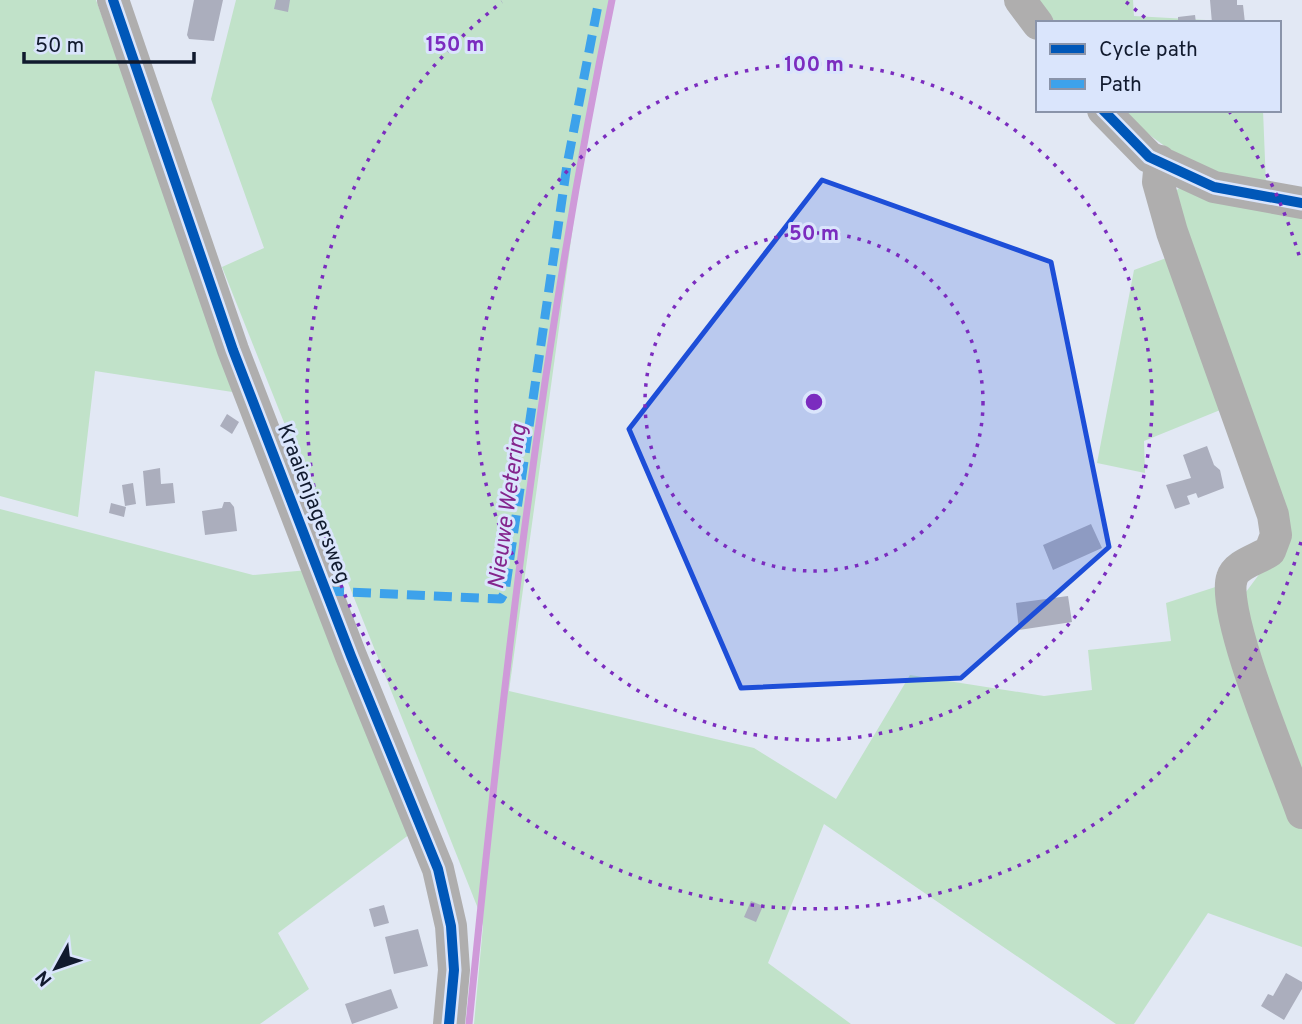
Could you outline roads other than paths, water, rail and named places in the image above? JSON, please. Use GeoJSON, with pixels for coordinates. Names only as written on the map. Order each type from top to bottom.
{"type":"FeatureCollection","features":[{"type":"Feature","properties":{"kind":"street","name":"Kraaienjagersweg"},"geometry":{"type":"LineString","coordinates":[[113,0],[233,350],[351,656],[438,869],[451,926],[454,970],[449,1024]]}},
{"type":"Feature","properties":{"kind":"street"},"geometry":{"type":"LineString","coordinates":[[1020,0],[1036,21]]}},
{"type":"Feature","properties":{"kind":"street"},"geometry":{"type":"LineString","coordinates":[[1105,112],[1149,157],[1214,187],[1302,203]]}},
{"type":"Feature","properties":{"kind":"street"},"geometry":{"type":"LineString","coordinates":[[1160,161],[1158,182],[1171,232],[1273,515],[1276,535],[1270,551],[1240,566],[1232,577],[1232,618],[1302,813]]}},
{"type":"Feature","properties":{"kind":"waterway","name":"Nieuwe Wetering"},"geometry":{"type":"LineString","coordinates":[[469,1024],[527,510],[565,254],[612,0]]}}]}
